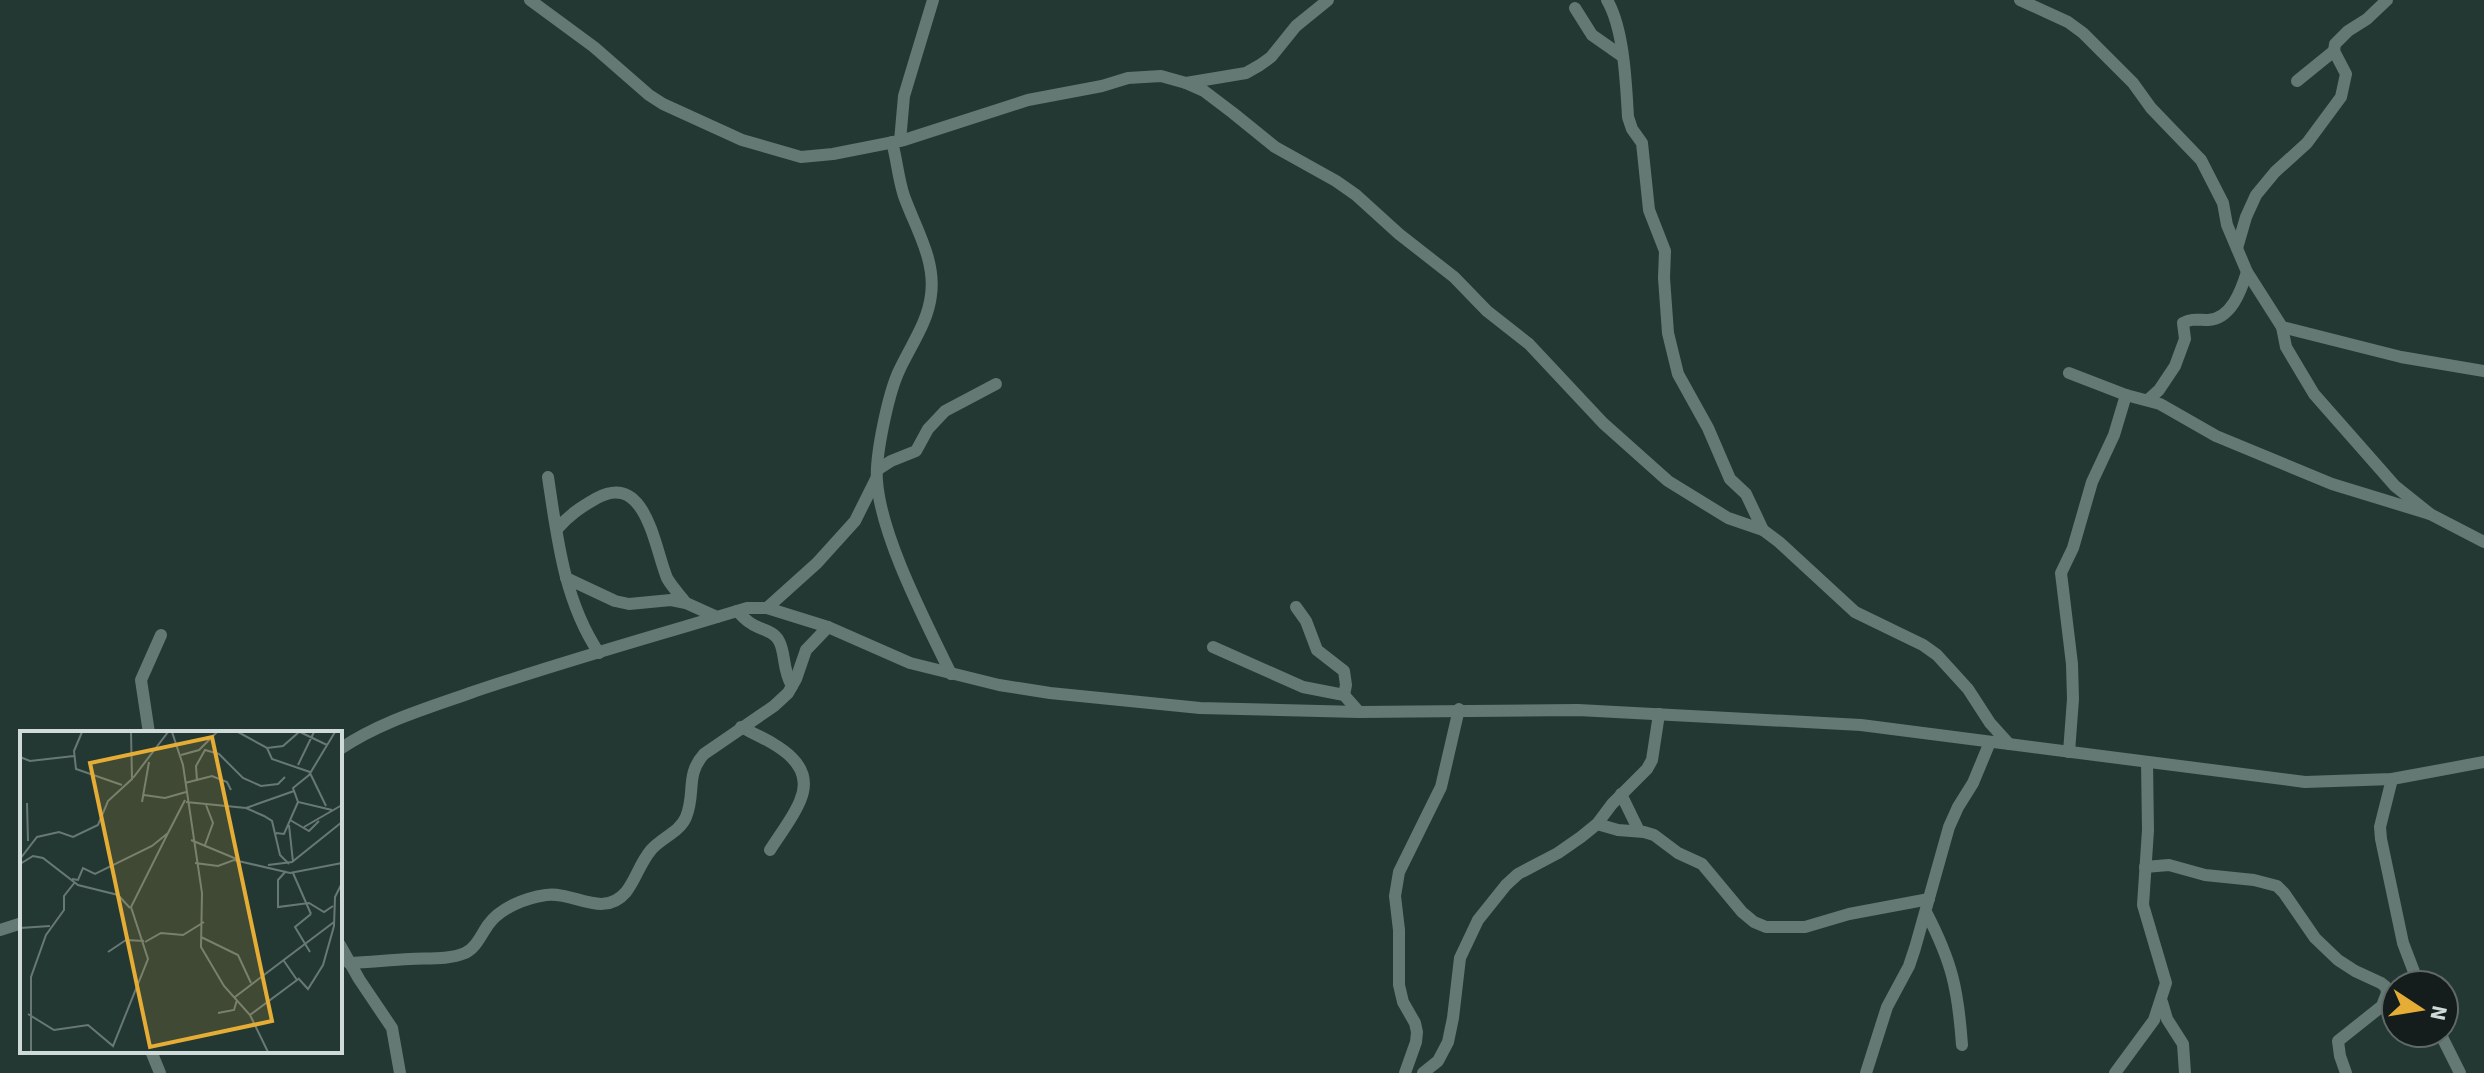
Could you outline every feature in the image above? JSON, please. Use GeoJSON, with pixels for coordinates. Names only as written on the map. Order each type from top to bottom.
{"type":"FeatureCollection","features":[{"type":"Feature","properties":{"kind":"street"},"geometry":{"type":"LineString","coordinates":[[530,0],[594,47],[649,95],[694,120],[733,136],[801,157],[896,141],[1028,100],[1128,78],[1161,76],[1204,91],[1275,147],[1356,195],[1454,277],[1487,311],[1529,344],[1603,423],[1668,481],[1728,518],[1763,530],[1855,612],[1911,638],[1937,655],[1968,689],[1990,723],[2009,744]]}},
{"type":"Feature","properties":{"kind":"street"},"geometry":{"type":"LineString","coordinates":[[933,0],[904,96],[896,141],[904,194],[926,253],[932,293],[927,314],[888,401],[877,474],[880,498],[894,546],[951,674]]}},
{"type":"Feature","properties":{"kind":"street"},"geometry":{"type":"LineString","coordinates":[[1186,83],[1238,75],[1260,65],[1271,57],[1296,26],[1328,0]]}},
{"type":"Feature","properties":{"kind":"street"},"geometry":{"type":"LineString","coordinates":[[1607,0],[1613,10],[1622,56],[1628,117],[1642,143],[1649,210],[1665,251],[1668,333],[1678,374],[1708,428],[1730,479],[1746,494],[1763,530]]}},
{"type":"Feature","properties":{"kind":"street"},"geometry":{"type":"LineString","coordinates":[[2020,0],[2068,22],[2083,33],[2133,83],[2151,108],[2201,160],[2223,203],[2227,225],[2247,272],[2282,327],[2286,347],[2325,408],[2395,486],[2430,514]]}},
{"type":"Feature","properties":{"kind":"street"},"geometry":{"type":"LineString","coordinates":[[2297,81],[2334,51],[2341,37],[2387,0]]}},
{"type":"Feature","properties":{"kind":"street"},"geometry":{"type":"LineString","coordinates":[[1575,8],[1592,35],[1622,56]]}},
{"type":"Feature","properties":{"kind":"street"},"geometry":{"type":"LineString","coordinates":[[2236,249],[2256,195],[2275,172],[2307,143],[2341,97],[2346,74],[2334,51]]}},
{"type":"Feature","properties":{"kind":"street"},"geometry":{"type":"LineString","coordinates":[[2148,400],[2162,387],[2175,366],[2185,339],[2183,322],[2193,318],[2212,320],[2228,311],[2247,272]]}},
{"type":"Feature","properties":{"kind":"street"},"geometry":{"type":"LineString","coordinates":[[2282,327],[2401,357],[2484,371]]}},
{"type":"Feature","properties":{"kind":"street"},"geometry":{"type":"LineString","coordinates":[[2069,373],[2126,395],[2160,404],[2216,436],[2310,475],[2430,514],[2484,542]]}},
{"type":"Feature","properties":{"kind":"street"},"geometry":{"type":"LineString","coordinates":[[767,608],[817,563],[855,521],[877,474],[891,461],[916,451],[928,429],[945,411],[996,384]]}},
{"type":"Feature","properties":{"kind":"street"},"geometry":{"type":"LineString","coordinates":[[2069,752],[2072,664],[2061,573],[2073,548],[2092,482],[2113,438],[2126,395]]}},
{"type":"Feature","properties":{"kind":"street"},"geometry":{"type":"LineString","coordinates":[[548,477],[566,578],[588,634],[599,653]]}},
{"type":"Feature","properties":{"kind":"street"},"geometry":{"type":"LineString","coordinates":[[557,529],[569,515],[609,492],[626,493],[638,504],[647,520],[670,583],[686,603]]}},
{"type":"Feature","properties":{"kind":"street"},"geometry":{"type":"LineString","coordinates":[[566,578],[629,604],[671,600],[717,617]]}},
{"type":"Feature","properties":{"kind":"street"},"geometry":{"type":"LineString","coordinates":[[1296,607],[1306,621],[1317,650],[1344,671],[1344,695]]}},
{"type":"Feature","properties":{"kind":"street"},"geometry":{"type":"LineString","coordinates":[[342,748],[360,735],[431,706],[747,608],[767,608],[828,627],[910,663],[951,674],[1037,691],[1145,703],[1245,711],[1578,710],[1861,725],[2305,782],[2392,779],[2484,762]]}},
{"type":"Feature","properties":{"kind":"street"},"geometry":{"type":"LineString","coordinates":[[737,611],[752,624],[778,638],[784,669],[792,686]]}},
{"type":"Feature","properties":{"kind":"street"},"geometry":{"type":"LineString","coordinates":[[349,963],[450,957],[468,952],[502,911],[547,895],[569,896],[606,905],[616,901],[632,882],[649,853],[683,822],[696,763],[704,754],[774,706],[792,686],[806,650],[828,627]]}},
{"type":"Feature","properties":{"kind":"street"},"geometry":{"type":"LineString","coordinates":[[149,731],[141,680],[161,635]]}},
{"type":"Feature","properties":{"kind":"street"},"geometry":{"type":"LineString","coordinates":[[1213,647],[1303,687],[1344,695],[1359,712]]}},
{"type":"Feature","properties":{"kind":"street"},"geometry":{"type":"LineString","coordinates":[[1405,1073],[1417,1032],[1399,985],[1399,930],[1395,896],[1399,872],[1441,787],[1459,709]]}},
{"type":"Feature","properties":{"kind":"street"},"geometry":{"type":"LineString","coordinates":[[1423,1073],[1438,1061],[1448,1042],[1460,958],[1478,920],[1518,874],[1558,853],[1597,824],[1621,794],[1647,769],[1652,760],[1659,714]]}},
{"type":"Feature","properties":{"kind":"street"},"geometry":{"type":"LineString","coordinates":[[741,727],[787,753],[799,764],[803,773],[801,799],[770,850]]}},
{"type":"Feature","properties":{"kind":"street"},"geometry":{"type":"LineString","coordinates":[[1866,1073],[1887,1007],[1909,966],[1949,827],[1973,783],[1990,742]]}},
{"type":"Feature","properties":{"kind":"street"},"geometry":{"type":"LineString","coordinates":[[2115,1073],[2146,1032],[2162,1002],[2166,977],[2143,905],[2148,830],[2147,762]]}},
{"type":"Feature","properties":{"kind":"street"},"geometry":{"type":"LineString","coordinates":[[2392,779],[2380,827],[2381,839],[2403,943],[2413,969]]}},
{"type":"Feature","properties":{"kind":"street"},"geometry":{"type":"LineString","coordinates":[[1621,794],[1639,831]]}},
{"type":"Feature","properties":{"kind":"street"},"geometry":{"type":"LineString","coordinates":[[1597,824],[1654,835],[1678,853],[1702,864],[1742,912],[1766,927],[1805,927],[1849,914],[1928,905]]}},
{"type":"Feature","properties":{"kind":"street"},"geometry":{"type":"LineString","coordinates":[[2145,867],[2169,865],[2205,875],[2254,880],[2277,886],[2295,906],[2315,938],[2338,960],[2386,987],[2382,1006],[2338,1041],[2346,1073]]}},
{"type":"Feature","properties":{"kind":"street"},"geometry":{"type":"LineString","coordinates":[[1928,905],[1956,985],[1962,1045]]}},
{"type":"Feature","properties":{"kind":"street"},"geometry":{"type":"LineString","coordinates":[[0,930],[20,924]]}},
{"type":"Feature","properties":{"kind":"street"},"geometry":{"type":"LineString","coordinates":[[342,949],[392,1028],[400,1073]]}},
{"type":"Feature","properties":{"kind":"street"},"geometry":{"type":"LineString","coordinates":[[2162,1002],[2167,1019],[2183,1044],[2185,1073]]}},
{"type":"Feature","properties":{"kind":"street"},"geometry":{"type":"LineString","coordinates":[[2448,1049],[2460,1073]]}},
{"type":"Feature","properties":{"kind":"street"},"geometry":{"type":"LineString","coordinates":[[152,1053],[160,1073]]}}]}
